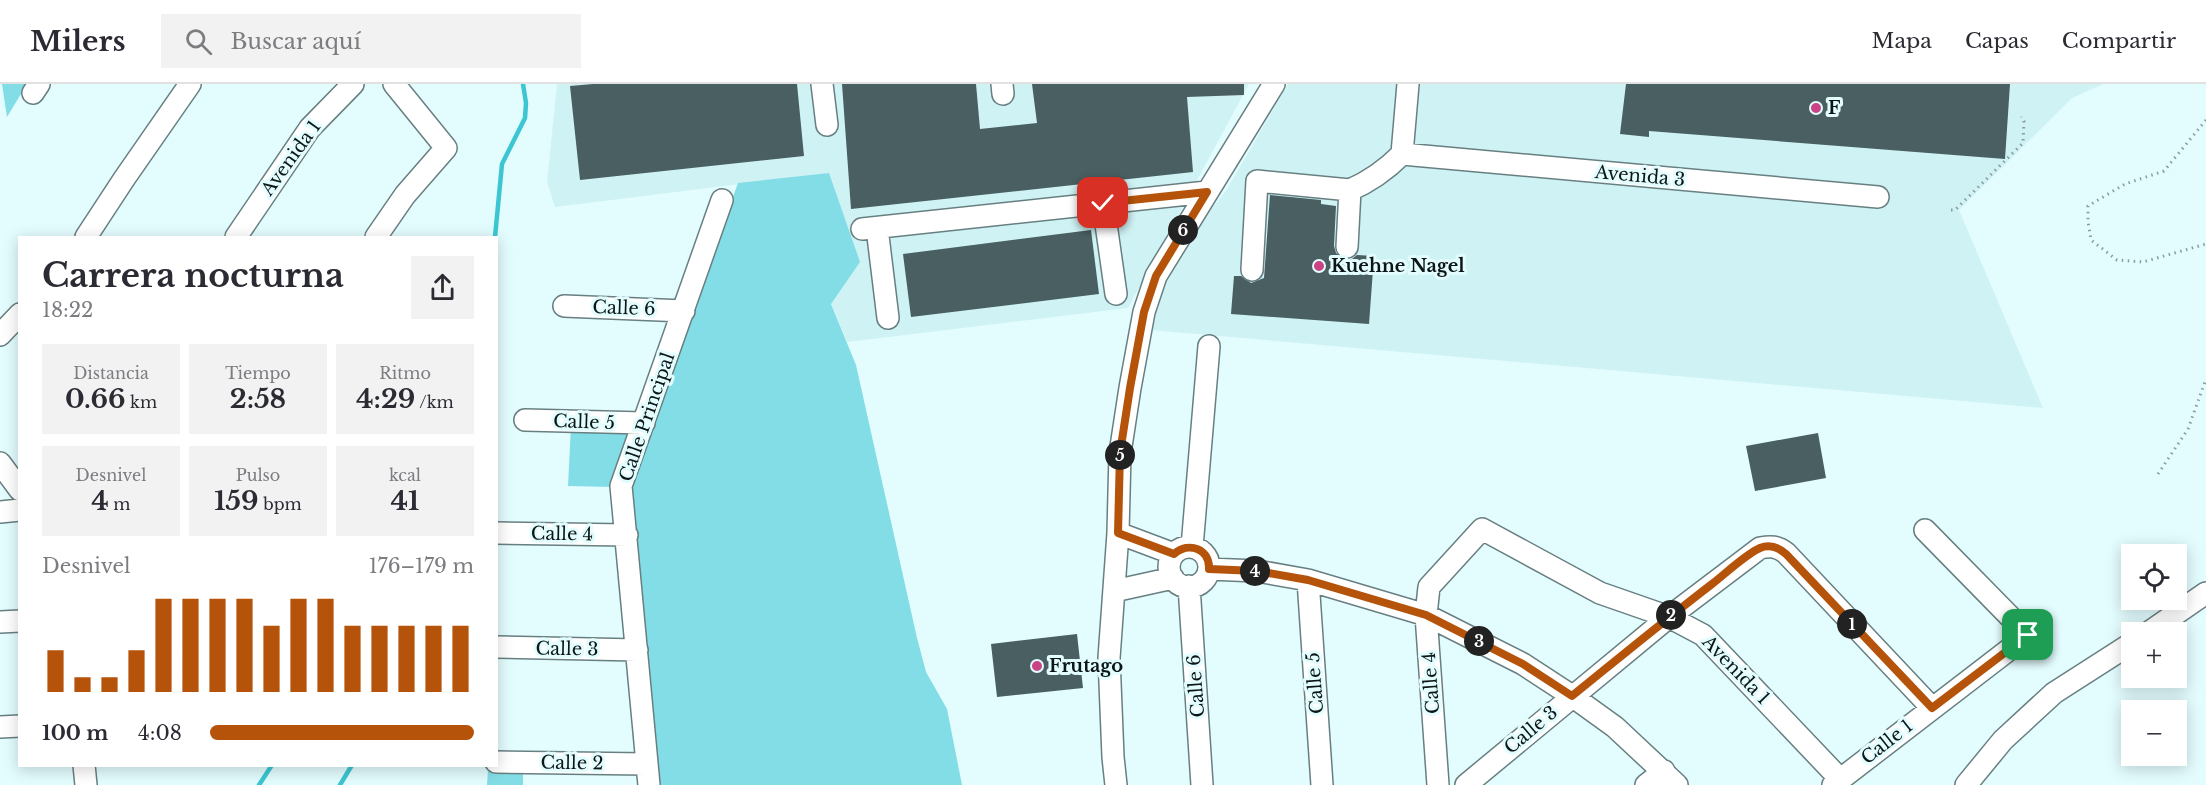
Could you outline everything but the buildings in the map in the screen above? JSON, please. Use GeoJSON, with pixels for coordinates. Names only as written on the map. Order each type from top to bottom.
{"type":"FeatureCollection","features":[{"type":"Feature","properties":{"kind":"street"},"geometry":{"type":"LineString","coordinates":[[87,236],[190,84]]}},
{"type":"Feature","properties":{"kind":"street","name":"Avenida 1"},"geometry":{"type":"LineString","coordinates":[[237,236],[310,128],[353,84]]}},
{"type":"Feature","properties":{"kind":"street"},"geometry":{"type":"LineString","coordinates":[[377,236],[405,195],[446,148],[394,84]]}},
{"type":"Feature","properties":{"kind":"street"},"geometry":{"type":"LineString","coordinates":[[822,84],[827,125]]}},
{"type":"Feature","properties":{"kind":"street"},"geometry":{"type":"LineString","coordinates":[[1116,785],[1109,658],[1118,533],[1120,453],[1144,312],[1156,276],[1274,84]]}},
{"type":"Feature","properties":{"kind":"street"},"geometry":{"type":"LineString","coordinates":[[1252,270],[1257,181],[1350,190],[1386,171],[1402,154],[1408,84]]}},
{"type":"Feature","properties":{"kind":"street","name":"Avenida 3"},"geometry":{"type":"LineString","coordinates":[[1402,154],[1878,197]]}},
{"type":"Feature","properties":{"kind":"street"},"geometry":{"type":"LineString","coordinates":[[1347,247],[1350,190]]}},
{"type":"Feature","properties":{"kind":"street"},"geometry":{"type":"LineString","coordinates":[[888,318],[869,229],[1207,192]]}},
{"type":"Feature","properties":{"kind":"street","name":"Calle Principal"},"geometry":{"type":"LineString","coordinates":[[648,775],[621,486],[722,200]]}},
{"type":"Feature","properties":{"kind":"street"},"geometry":{"type":"LineString","coordinates":[[1103,203],[1116,294]]}},
{"type":"Feature","properties":{"kind":"street","name":"Calle 6"},"geometry":{"type":"LineString","coordinates":[[564,306],[684,311]]}},
{"type":"Feature","properties":{"kind":"street"},"geometry":{"type":"LineString","coordinates":[[0,335],[18,316]]}},
{"type":"Feature","properties":{"kind":"street"},"geometry":{"type":"LineString","coordinates":[[1181,582],[1170,566],[1183,551],[1209,346]]}},
{"type":"Feature","properties":{"kind":"street","name":"Calle 5"},"geometry":{"type":"LineString","coordinates":[[525,420],[644,423]]}},
{"type":"Feature","properties":{"kind":"street"},"geometry":{"type":"LineString","coordinates":[[0,463],[18,487]]}},
{"type":"Feature","properties":{"kind":"street"},"geometry":{"type":"LineString","coordinates":[[0,512],[18,510]]}},
{"type":"Feature","properties":{"kind":"street","name":"Avenida 1"},"geometry":{"type":"LineString","coordinates":[[1482,529],[1600,593],[1669,617],[1703,634],[1837,782]]}},
{"type":"Feature","properties":{"kind":"street","name":"Calle 4"},"geometry":{"type":"LineString","coordinates":[[1438,785],[1426,615],[1429,587],[1482,529]]}},
{"type":"Feature","properties":{"kind":"street","name":"Calle 1"},"geometry":{"type":"LineString","coordinates":[[1837,782],[2028,635],[1925,530]]}},
{"type":"Feature","properties":{"kind":"street","name":"Calle 4"},"geometry":{"type":"LineString","coordinates":[[498,533],[627,535]]}},
{"type":"Feature","properties":{"kind":"street"},"geometry":{"type":"LineString","coordinates":[[1114,591],[1181,582],[1202,582],[1209,569],[1207,558],[1203,553],[1183,551],[1118,533]]}},
{"type":"Feature","properties":{"kind":"street","name":"Calle 3"},"geometry":{"type":"LineString","coordinates":[[1466,785],[1669,617],[1760,548],[1769,546],[1778,547],[1786,554],[1932,708]]}},
{"type":"Feature","properties":{"kind":"street"},"geometry":{"type":"LineString","coordinates":[[1209,569],[1257,571],[1308,580],[1426,615],[1523,664],[1572,696],[1615,728],[1670,778]]}},
{"type":"Feature","properties":{"kind":"street","name":"Calle 5"},"geometry":{"type":"LineString","coordinates":[[1308,580],[1322,785]]}},
{"type":"Feature","properties":{"kind":"street","name":"Calle 6"},"geometry":{"type":"LineString","coordinates":[[1181,582],[1202,785]]}},
{"type":"Feature","properties":{"kind":"street"},"geometry":{"type":"LineString","coordinates":[[2164,622],[2206,593]]}},
{"type":"Feature","properties":{"kind":"street"},"geometry":{"type":"LineString","coordinates":[[0,622],[18,621]]}},
{"type":"Feature","properties":{"kind":"street","name":"Calle 3"},"geometry":{"type":"LineString","coordinates":[[498,647],[637,650]]}},
{"type":"Feature","properties":{"kind":"street"},"geometry":{"type":"LineString","coordinates":[[1966,785],[2004,740],[2054,693],[2121,651]]}},
{"type":"Feature","properties":{"kind":"street"},"geometry":{"type":"LineString","coordinates":[[0,727],[18,726]]}},
{"type":"Feature","properties":{"kind":"street","name":"Calle 2"},"geometry":{"type":"LineString","coordinates":[[498,762],[648,775]]}},
{"type":"Feature","properties":{"kind":"street"},"geometry":{"type":"LineString","coordinates":[[84,767],[86,785]]}},
{"type":"Feature","properties":{"kind":"street"},"geometry":{"type":"LineString","coordinates":[[1646,785],[1670,778]]}},
{"type":"Feature","properties":{"kind":"path"},"geometry":{"type":"LineString","coordinates":[[1951,210],[1955,210],[2023,143],[2024,121],[2021,117]]}},
{"type":"Feature","properties":{"kind":"path"},"geometry":{"type":"LineString","coordinates":[[2206,120],[2164,171],[2125,184],[2088,206],[2088,221],[2091,240],[2117,260],[2143,262],[2206,244]]}},
{"type":"Feature","properties":{"kind":"path"},"geometry":{"type":"LineString","coordinates":[[2158,474],[2188,429],[2206,379]]}},
{"type":"Feature","properties":{"kind":"shaded area"},"geometry":{"type":"Polygon","coordinates":[[[2,84],[27,84],[7,117],[2,84]]]}},
{"type":"Feature","properties":{"kind":"shaded area"},"geometry":{"type":"Polygon","coordinates":[[[557,84],[1249,84],[1128,308],[847,342],[831,303],[829,173],[555,207],[547,182],[557,84]]]}},
{"type":"Feature","properties":{"kind":"shaded area"},"geometry":{"type":"Polygon","coordinates":[[[1288,84],[2103,84],[2072,98],[1959,210],[2043,408],[1151,330],[1160,291],[1194,232],[1227,189],[1288,84]]]}},
{"type":"Feature","properties":{"kind":"shaded area"},"geometry":{"type":"Polygon","coordinates":[[[829,173],[860,262],[831,304],[856,365],[917,638],[926,672],[947,709],[962,785],[660,785],[630,482],[738,183],[829,173]]]}},
{"type":"Feature","properties":{"kind":"shaded area"},"geometry":{"type":"Polygon","coordinates":[[[571,426],[635,429],[614,487],[568,486],[571,426]]]}},
{"type":"Feature","properties":{"kind":"shaded area"},"geometry":{"type":"Polygon","coordinates":[[[488,769],[523,769],[523,785],[487,785],[488,769]]]}},
{"type":"Feature","properties":{"kind":"waterway"},"geometry":{"type":"LineString","coordinates":[[495,236],[502,164],[525,118],[526,103],[523,84]]}},
{"type":"Feature","properties":{"kind":"waterway"},"geometry":{"type":"LineString","coordinates":[[259,785],[271,767]]}},
{"type":"Feature","properties":{"kind":"waterway"},"geometry":{"type":"LineString","coordinates":[[340,785],[351,767]]}},
{"type":"Feature","properties":{"kind":"place","name":"F"},"geometry":{"type":"Point","coordinates":[1816,108]}},
{"type":"Feature","properties":{"kind":"place","name":"Kuehne Nagel"},"geometry":{"type":"Point","coordinates":[1319,266]}},
{"type":"Feature","properties":{"kind":"place","name":"Frutago"},"geometry":{"type":"Point","coordinates":[1037,666]}},
{"type":"Feature","properties":{"kind":"route"},"geometry":{"type":"LineString","coordinates":[[1103,203],[1207,192],[1156,276],[1149,292],[1120,453],[1118,533],[1174,554],[1185,547],[1198,549],[1207,558],[1209,569],[1257,571],[1308,580],[1426,615],[1523,664],[1572,696],[1669,617],[1760,548],[1769,546],[1778,547],[1786,554],[1932,708],[2028,635]]}}]}
